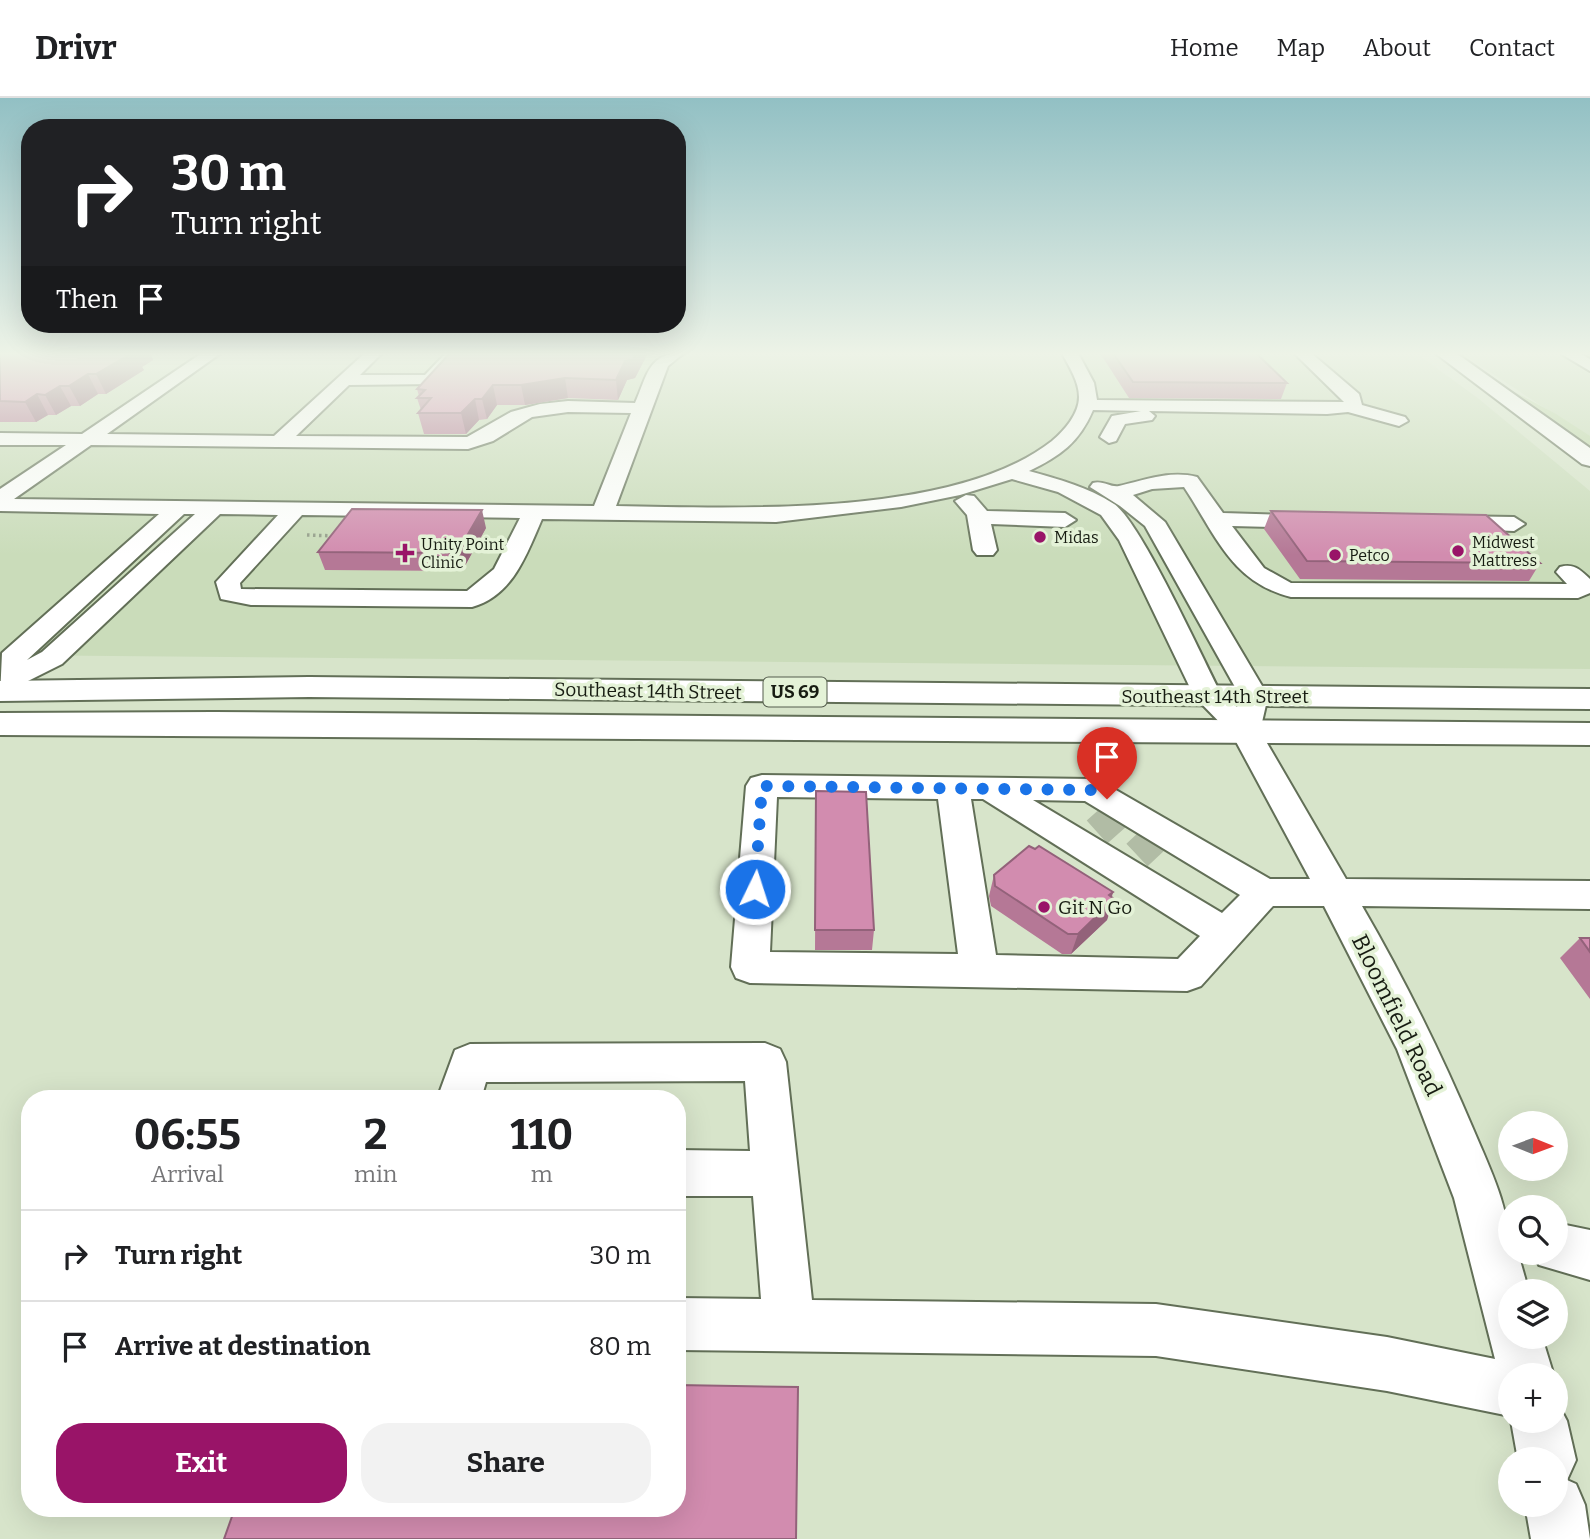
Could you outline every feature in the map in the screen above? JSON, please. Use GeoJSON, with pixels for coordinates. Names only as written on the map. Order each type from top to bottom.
{"type":"FeatureCollection","features":[{"type":"Feature","properties":{"kind":"main road"},"geometry":{"type":"LineString","coordinates":[[1538,420],[1590,458]]}},
{"type":"Feature","properties":{"kind":"main road","name":"Southeast 14th Street"},"geometry":{"type":"LineString","coordinates":[[3,686],[1208,696],[1250,713],[1590,734]]}},
{"type":"Feature","properties":{"kind":"main road","name":"Southeast 14th Street"},"geometry":{"type":"LineString","coordinates":[[0,724],[1250,713],[1590,699]]}},
{"type":"Feature","properties":{"kind":"street"},"geometry":{"type":"LineString","coordinates":[[0,499],[80,432],[100,420]]}},
{"type":"Feature","properties":{"kind":"street"},"geometry":{"type":"LineString","coordinates":[[278,442],[302,420]]}},
{"type":"Feature","properties":{"kind":"street"},"geometry":{"type":"LineString","coordinates":[[0,439],[52,439],[80,432],[278,442],[468,443],[486,440],[511,420]]}},
{"type":"Feature","properties":{"kind":"street"},"geometry":{"type":"LineString","coordinates":[[603,512],[637,420]]}},
{"type":"Feature","properties":{"kind":"street"},"geometry":{"type":"LineString","coordinates":[[0,505],[820,513],[902,503],[953,491],[1010,472],[1065,439],[1080,420]]}},
{"type":"Feature","properties":{"kind":"street"},"geometry":{"type":"LineString","coordinates":[[1109,437],[1118,420]]}},
{"type":"Feature","properties":{"kind":"street","name":"Bloomfield Road"},"geometry":{"type":"LineString","coordinates":[[1032,461],[1117,495],[1154,522],[1337,895],[1418,1048],[1478,1198],[1498,1234]]}},
{"type":"Feature","properties":{"kind":"street"},"geometry":{"type":"LineString","coordinates":[[1123,464],[1153,481]]}},
{"type":"Feature","properties":{"kind":"street"},"geometry":{"type":"LineString","coordinates":[[1010,472],[1065,488],[1109,510],[1130,540],[1208,696]]}},
{"type":"Feature","properties":{"kind":"street"},"geometry":{"type":"LineString","coordinates":[[1117,495],[1135,485],[1153,481],[1190,481],[1251,572],[1272,587],[1291,590],[1578,592],[1584,586],[1568,572]]}},
{"type":"Feature","properties":{"kind":"street"},"geometry":{"type":"LineString","coordinates":[[953,491],[976,509],[985,550]]}},
{"type":"Feature","properties":{"kind":"street"},"geometry":{"type":"LineString","coordinates":[[3,686],[12,659],[179,507]]}},
{"type":"Feature","properties":{"kind":"street"},"geometry":{"type":"LineString","coordinates":[[3,686],[52,658],[214,508]]}},
{"type":"Feature","properties":{"kind":"street"},"geometry":{"type":"LineString","coordinates":[[296,509],[228,582],[226,588],[230,594],[242,598],[472,599],[489,592],[502,579],[534,512]]}},
{"type":"Feature","properties":{"kind":"street"},"geometry":{"type":"LineString","coordinates":[[979,517],[1065,520]]}},
{"type":"Feature","properties":{"kind":"street"},"geometry":{"type":"LineString","coordinates":[[1216,519],[1336,521]]}},
{"type":"Feature","properties":{"kind":"street"},"geometry":{"type":"LineString","coordinates":[[1431,522],[1514,524]]}},
{"type":"Feature","properties":{"kind":"street"},"geometry":{"type":"LineString","coordinates":[[124,556],[162,556]]}},
{"type":"Feature","properties":{"kind":"street"},"geometry":{"type":"LineString","coordinates":[[1224,932],[1143,849],[1104,825],[1091,790],[762,786],[750,967],[1187,975],[1224,932],[1264,892]]}},
{"type":"Feature","properties":{"kind":"street"},"geometry":{"type":"LineString","coordinates":[[953,788],[979,971]]}},
{"type":"Feature","properties":{"kind":"street"},"geometry":{"type":"LineString","coordinates":[[990,789],[1104,825],[1143,849],[1264,892],[1337,895],[1590,895]]}},
{"type":"Feature","properties":{"kind":"street"},"geometry":{"type":"LineString","coordinates":[[462,1090],[470,1063],[765,1062],[789,1328]]}},
{"type":"Feature","properties":{"kind":"street"},"geometry":{"type":"LineString","coordinates":[[686,1173],[775,1174]]}},
{"type":"Feature","properties":{"kind":"street"},"geometry":{"type":"LineString","coordinates":[[1568,1250],[1590,1255]]}},
{"type":"Feature","properties":{"kind":"street"},"geometry":{"type":"LineString","coordinates":[[686,1324],[789,1328],[1156,1330],[1387,1364],[1498,1387]]}},
{"type":"Feature","properties":{"kind":"street"},"geometry":{"type":"LineString","coordinates":[[1557,1517],[1561,1539]]}},
{"type":"Feature","properties":{"kind":"path"},"geometry":{"type":"LineString","coordinates":[[307,535],[348,536]]}},
{"type":"Feature","properties":{"kind":"shaded area"},"geometry":{"type":"Polygon","coordinates":[[[0,420],[1505,420],[1590,491],[1590,669],[0,655],[0,420]]]}},
{"type":"Feature","properties":{"kind":"shaded area"},"geometry":{"type":"Polygon","coordinates":[[[1548,420],[1566,420],[1590,436],[1590,450],[1548,420]]]}},
{"type":"Feature","properties":{"kind":"shaded area"},"geometry":{"type":"Polygon","coordinates":[[[1563,420],[1590,420],[1590,438],[1563,420]]]}},
{"type":"Feature","properties":{"kind":"building"},"geometry":{"type":"Polygon","coordinates":[[[352,509],[482,510],[457,553],[318,552],[352,509]]]}},
{"type":"Feature","properties":{"kind":"building"},"geometry":{"type":"Polygon","coordinates":[[[1271,511],[1486,515],[1540,563],[1307,561],[1271,511]]]}},
{"type":"Feature","properties":{"kind":"building"},"geometry":{"type":"Polygon","coordinates":[[[816,791],[866,792],[874,930],[815,930],[816,791]]]}},
{"type":"Feature","properties":{"kind":"building"},"geometry":{"type":"Polygon","coordinates":[[[1029,846],[1035,849],[1039,846],[1113,892],[1109,895],[1114,899],[1078,934],[1068,934],[995,886],[994,875],[1029,846]]]}},
{"type":"Feature","properties":{"kind":"building"},"geometry":{"type":"Polygon","coordinates":[[[1580,938],[1590,938],[1590,952],[1580,938]]]}},
{"type":"Feature","properties":{"kind":"building"},"geometry":{"type":"Polygon","coordinates":[[[686,1385],[798,1387],[796,1539],[224,1539],[232,1517],[686,1517],[686,1385]]]}},
{"type":"Feature","properties":{"kind":"tunnel"},"geometry":{"type":"LineString","coordinates":[[1097,832],[1115,816]]}},
{"type":"Feature","properties":{"kind":"tunnel"},"geometry":{"type":"LineString","coordinates":[[1137,855],[1153,840]]}},
{"type":"Feature","properties":{"kind":"place","name":"Midas"},"geometry":{"type":"Point","coordinates":[1040,537]}},
{"type":"Feature","properties":{"kind":"place","name":"Midwest Mattress"},"geometry":{"type":"Point","coordinates":[1458,551]}},
{"type":"Feature","properties":{"kind":"place","name":"Unity Point Clinic"},"geometry":{"type":"Point","coordinates":[405,553]}},
{"type":"Feature","properties":{"kind":"place","name":"Petco"},"geometry":{"type":"Point","coordinates":[1335,555]}},
{"type":"Feature","properties":{"kind":"place","name":"Git N Go"},"geometry":{"type":"Point","coordinates":[1044,907]}},
{"type":"Feature","properties":{"kind":"route"},"geometry":{"type":"LineString","coordinates":[[755,889],[762,786],[1091,790],[1107,799]]}}]}
